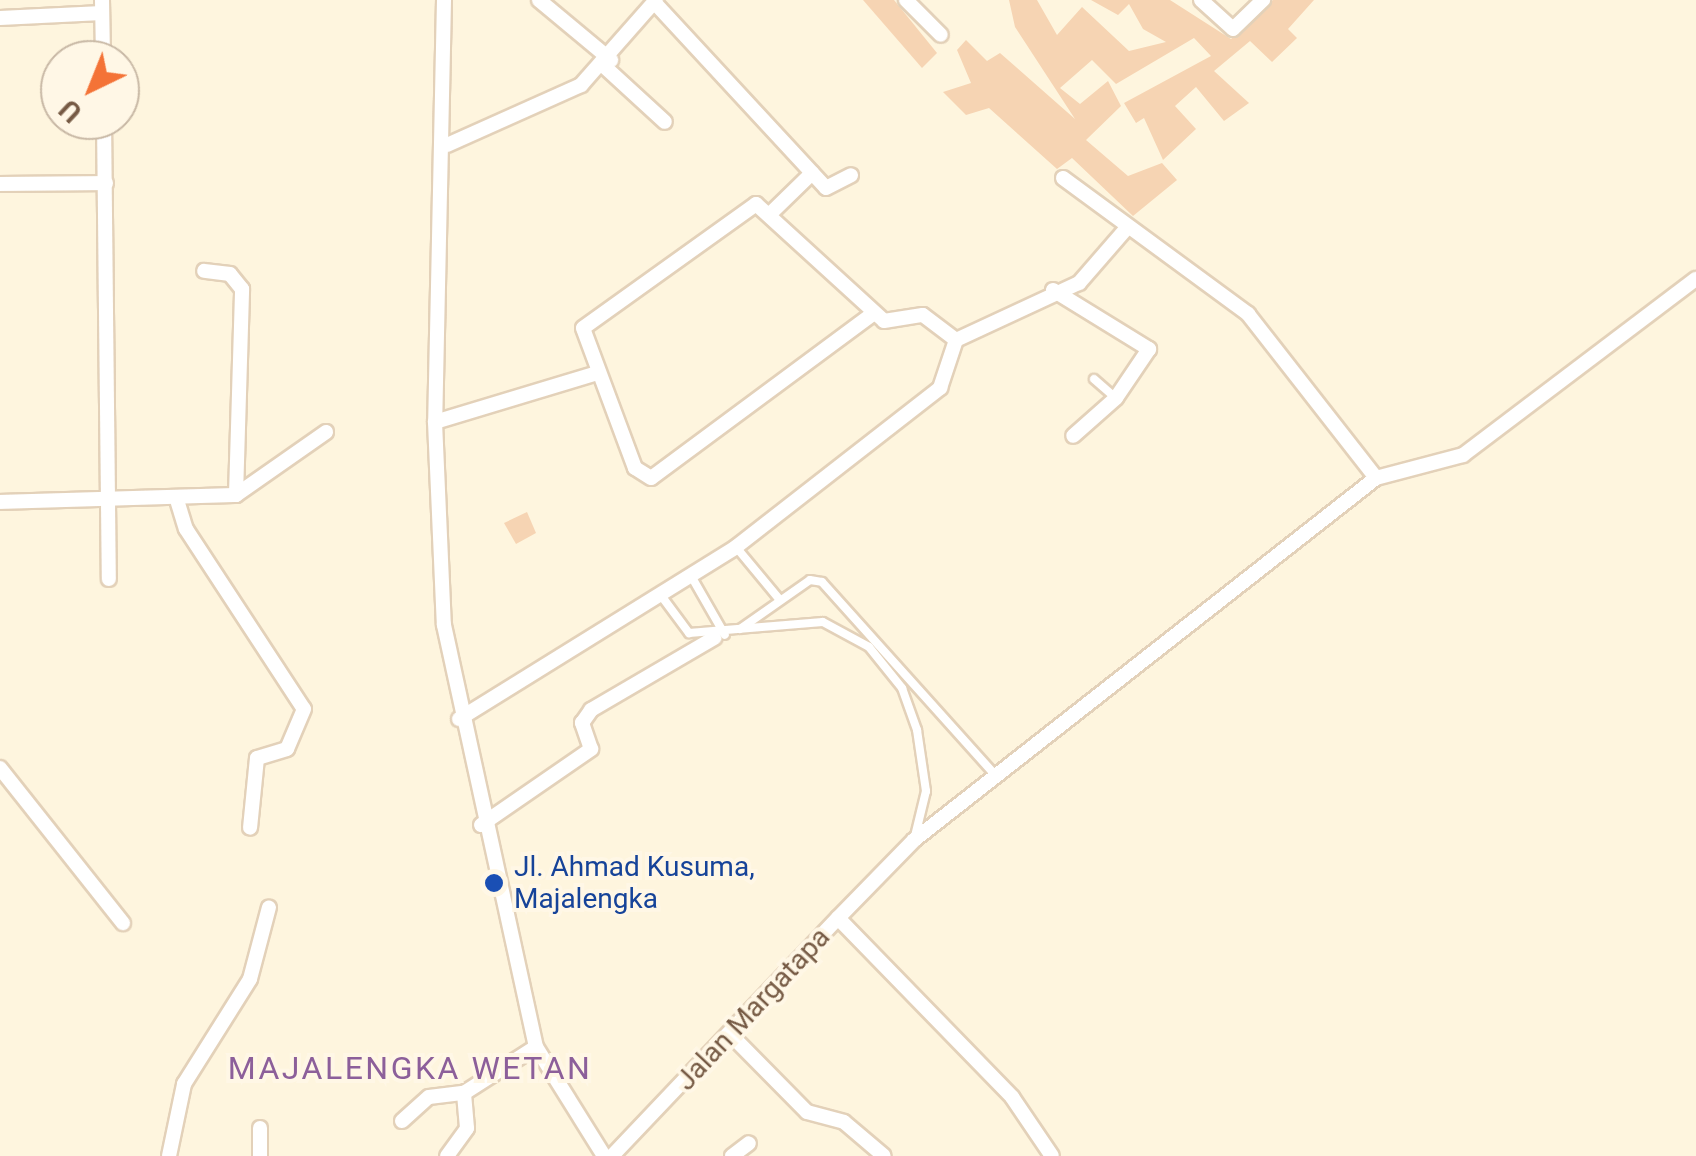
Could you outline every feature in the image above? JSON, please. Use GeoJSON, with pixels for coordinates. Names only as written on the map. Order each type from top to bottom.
{"type":"FeatureCollection","features":[{"type":"Feature","properties":{"kind":"street"},"geometry":{"type":"LineString","coordinates":[[444,0],[447,145],[435,422],[444,625],[481,825],[536,1047],[604,1156]]}},
{"type":"Feature","properties":{"kind":"street"},"geometry":{"type":"LineString","coordinates":[[539,0],[665,122]]}},
{"type":"Feature","properties":{"kind":"street"},"geometry":{"type":"LineString","coordinates":[[906,0],[941,35]]}},
{"type":"Feature","properties":{"kind":"street"},"geometry":{"type":"LineString","coordinates":[[1201,0],[1233,29],[1264,0]]}},
{"type":"Feature","properties":{"kind":"street"},"geometry":{"type":"LineString","coordinates":[[447,145],[608,64],[655,1],[812,173],[832,190],[852,175]]}},
{"type":"Feature","properties":{"kind":"street"},"geometry":{"type":"LineString","coordinates":[[0,18],[102,6],[103,40]]}},
{"type":"Feature","properties":{"kind":"street"},"geometry":{"type":"LineString","coordinates":[[105,140],[110,579]]}},
{"type":"Feature","properties":{"kind":"street"},"geometry":{"type":"LineString","coordinates":[[772,212],[812,173]]}},
{"type":"Feature","properties":{"kind":"street"},"geometry":{"type":"LineString","coordinates":[[1062,178],[1126,229],[1152,235],[1248,314],[1376,478]]}},
{"type":"Feature","properties":{"kind":"street"},"geometry":{"type":"LineString","coordinates":[[0,184],[106,182]]}},
{"type":"Feature","properties":{"kind":"street"},"geometry":{"type":"LineString","coordinates":[[874,313],[651,478],[635,468],[594,374],[585,322],[752,205],[772,212],[874,313],[891,322],[923,315],[956,340]]}},
{"type":"Feature","properties":{"kind":"street"},"geometry":{"type":"LineString","coordinates":[[459,719],[658,590],[736,547],[940,388],[956,340],[1053,290],[1079,284],[1126,229]]}},
{"type":"Feature","properties":{"kind":"street"},"geometry":{"type":"LineString","coordinates":[[204,272],[230,274],[242,290],[236,495]]}},
{"type":"Feature","properties":{"kind":"street"},"geometry":{"type":"LineString","coordinates":[[838,918],[914,840],[998,779],[1376,478],[1464,455],[1696,278]]}},
{"type":"Feature","properties":{"kind":"street"},"geometry":{"type":"LineString","coordinates":[[1053,290],[1148,346],[1116,398],[1073,436]]}},
{"type":"Feature","properties":{"kind":"street"},"geometry":{"type":"LineString","coordinates":[[435,422],[594,374]]}},
{"type":"Feature","properties":{"kind":"street"},"geometry":{"type":"LineString","coordinates":[[0,502],[178,500],[236,495],[326,432]]}},
{"type":"Feature","properties":{"kind":"street"},"geometry":{"type":"LineString","coordinates":[[178,500],[186,529],[304,709],[288,750],[257,758],[250,828]]}},
{"type":"Feature","properties":{"kind":"street"},"geometry":{"type":"LineString","coordinates":[[481,825],[591,750],[582,722],[591,710],[719,636]]}},
{"type":"Feature","properties":{"kind":"street"},"geometry":{"type":"LineString","coordinates":[[0,768],[123,923]]}},
{"type":"Feature","properties":{"kind":"street"},"geometry":{"type":"LineString","coordinates":[[169,1156],[184,1084],[243,994],[269,907]]}},
{"type":"Feature","properties":{"kind":"street","name":"Jalan Margatapa"},"geometry":{"type":"LineString","coordinates":[[612,1156],[838,918],[1012,1097],[1052,1156]]}},
{"type":"Feature","properties":{"kind":"street"},"geometry":{"type":"LineString","coordinates":[[731,1035],[807,1112],[844,1122],[884,1156]]}},
{"type":"Feature","properties":{"kind":"street"},"geometry":{"type":"LineString","coordinates":[[402,1121],[429,1097],[464,1093],[536,1047]]}},
{"type":"Feature","properties":{"kind":"street"},"geometry":{"type":"LineString","coordinates":[[447,1156],[467,1128],[464,1093]]}},
{"type":"Feature","properties":{"kind":"street"},"geometry":{"type":"LineString","coordinates":[[260,1128],[260,1156]]}},
{"type":"Feature","properties":{"kind":"street"},"geometry":{"type":"LineString","coordinates":[[732,1156],[749,1143]]}},
{"type":"Feature","properties":{"kind":"lane"},"geometry":{"type":"LineString","coordinates":[[1094,379],[1116,398]]}},
{"type":"Feature","properties":{"kind":"lane"},"geometry":{"type":"LineString","coordinates":[[736,547],[780,600]]}},
{"type":"Feature","properties":{"kind":"lane"},"geometry":{"type":"LineString","coordinates":[[690,574],[719,636]]}},
{"type":"Feature","properties":{"kind":"lane"},"geometry":{"type":"LineString","coordinates":[[740,629],[816,579],[998,779]]}},
{"type":"Feature","properties":{"kind":"lane"},"geometry":{"type":"LineString","coordinates":[[658,590],[677,624],[719,636],[740,629],[823,622],[844,607]]}},
{"type":"Feature","properties":{"kind":"lane"},"geometry":{"type":"LineString","coordinates":[[823,622],[869,647],[902,688],[926,790],[914,840]]}},
{"type":"Feature","properties":{"kind":"building"},"geometry":{"type":"Polygon","coordinates":[[[863,0],[894,0],[937,53],[922,68],[863,0]]]}},
{"type":"Feature","properties":{"kind":"building"},"geometry":{"type":"Polygon","coordinates":[[[1009,0],[1037,0],[1057,35],[1082,7],[1129,51],[1166,42],[1143,29],[1129,4],[1118,15],[1091,0],[1170,0],[1231,39],[1273,0],[1314,0],[1288,29],[1297,38],[1272,62],[1250,41],[1214,71],[1249,103],[1224,121],[1196,87],[1175,106],[1196,129],[1163,160],[1144,118],[1136,123],[1124,103],[1211,56],[1194,38],[1116,84],[1092,60],[1060,88],[1080,104],[1108,81],[1121,106],[1086,140],[1128,176],[1162,163],[1177,180],[1133,216],[1072,158],[1057,169],[989,108],[966,115],[943,92],[971,83],[957,50],[966,40],[987,61],[1000,53],[1075,119],[1015,27],[1009,0]]]}},
{"type":"Feature","properties":{"kind":"building"},"geometry":{"type":"Polygon","coordinates":[[[527,512],[536,533],[516,544],[504,523],[527,512]]]}},
{"type":"Feature","properties":{"kind":"place","name":"Jl. Ahmad Kusuma, Majalengka"},"geometry":{"type":"Point","coordinates":[494,883]}},
{"type":"Feature","properties":{"kind":"district","name":"MAJALENGKA WETAN"},"geometry":{"type":"Point","coordinates":[410,1068]}}]}
